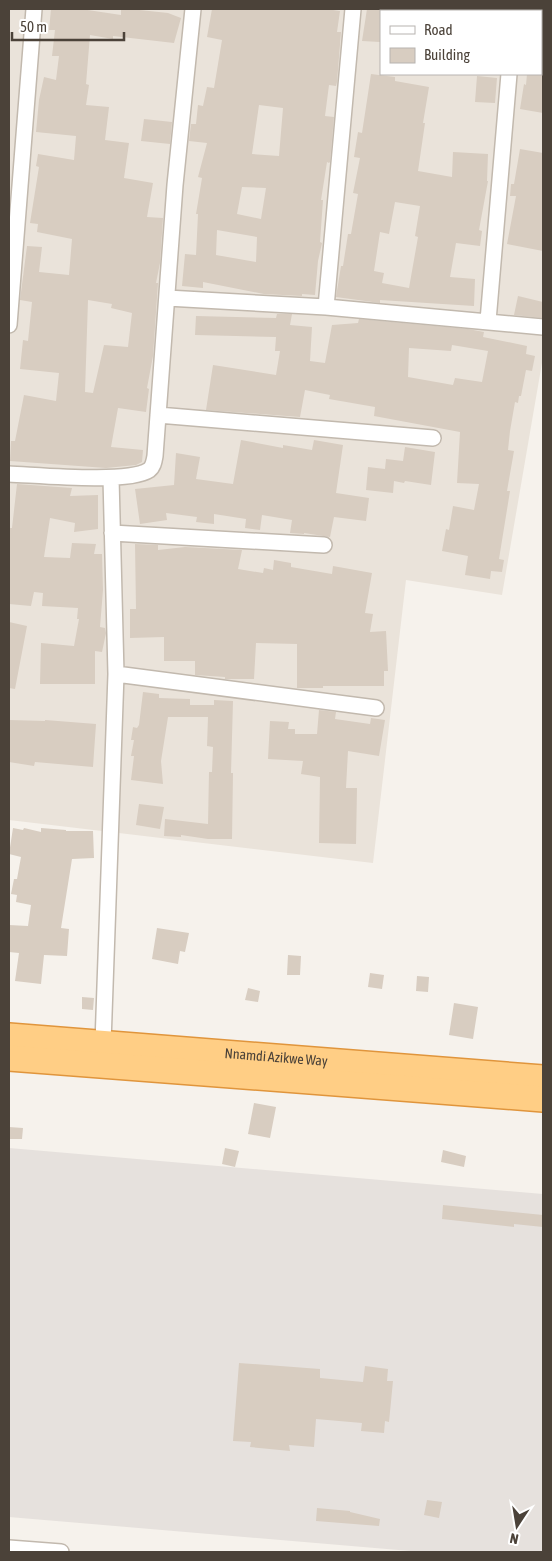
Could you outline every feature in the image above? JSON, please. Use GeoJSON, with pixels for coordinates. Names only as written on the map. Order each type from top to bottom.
{"type":"FeatureCollection","features":[{"type":"Feature","properties":{"kind":"highway","name":"Nnamdi Azikwe Way"},"geometry":{"type":"LineString","coordinates":[[9,1036],[543,1078]]}},
{"type":"Feature","properties":{"kind":"highway","name":"Nnamdi Azikwe Way"},"geometry":{"type":"LineString","coordinates":[[9,1058],[543,1100]]}},
{"type":"Feature","properties":{"kind":"street"},"geometry":{"type":"LineString","coordinates":[[9,325],[34,9]]}},
{"type":"Feature","properties":{"kind":"street"},"geometry":{"type":"LineString","coordinates":[[9,474],[111,478],[143,472],[150,469],[153,465],[175,185],[193,9]]}},
{"type":"Feature","properties":{"kind":"street"},"geometry":{"type":"LineString","coordinates":[[326,307],[353,9]]}},
{"type":"Feature","properties":{"kind":"street"},"geometry":{"type":"LineString","coordinates":[[488,321],[509,75]]}},
{"type":"Feature","properties":{"kind":"street"},"geometry":{"type":"LineString","coordinates":[[167,298],[326,307],[543,327]]}},
{"type":"Feature","properties":{"kind":"street"},"geometry":{"type":"LineString","coordinates":[[158,415],[433,438]]}},
{"type":"Feature","properties":{"kind":"street"},"geometry":{"type":"LineString","coordinates":[[103,1043],[116,674],[111,478]]}},
{"type":"Feature","properties":{"kind":"street"},"geometry":{"type":"LineString","coordinates":[[112,533],[324,546]]}},
{"type":"Feature","properties":{"kind":"street"},"geometry":{"type":"LineString","coordinates":[[116,674],[376,708]]}},
{"type":"Feature","properties":{"kind":"street"},"geometry":{"type":"LineString","coordinates":[[9,1548],[61,1552]]}},
{"type":"Feature","properties":{"kind":"shaded area"},"geometry":{"type":"Polygon","coordinates":[[[9,9],[543,9],[543,357],[502,595],[406,580],[373,863],[9,820],[9,9]]]}},
{"type":"Feature","properties":{"kind":"shaded area"},"geometry":{"type":"Polygon","coordinates":[[[9,1148],[543,1194],[543,1552],[422,1552],[9,1517],[9,1148]]]}},
{"type":"Feature","properties":{"kind":"building"},"geometry":{"type":"Polygon","coordinates":[[[51,9],[81,9],[121,15],[121,9],[130,9],[168,13],[181,18],[174,43],[113,36],[113,39],[90,35],[86,84],[89,85],[86,105],[109,107],[105,140],[129,143],[124,178],[153,183],[147,217],[163,218],[160,263],[156,283],[158,283],[153,356],[147,388],[149,389],[146,412],[118,408],[111,447],[143,450],[142,462],[136,465],[106,468],[10,461],[11,441],[15,441],[24,395],[56,401],[59,373],[20,369],[23,340],[28,341],[32,302],[20,300],[27,246],[42,247],[39,272],[69,275],[72,239],[37,232],[38,224],[30,223],[39,167],[36,166],[38,154],[74,160],[76,136],[36,132],[39,100],[44,77],[56,80],[59,56],[52,56],[55,30],[49,30],[51,9]],[[88,300],[85,392],[93,393],[104,345],[128,347],[132,313],[111,308],[112,304],[88,300]]]}},
{"type":"Feature","properties":{"kind":"building"},"geometry":{"type":"Polygon","coordinates":[[[212,9],[326,9],[340,11],[337,32],[341,32],[337,82],[336,86],[329,85],[325,116],[334,117],[330,162],[327,162],[321,200],[323,200],[320,242],[322,243],[318,261],[315,295],[264,294],[203,282],[203,288],[182,286],[185,254],[196,255],[198,214],[196,214],[202,178],[198,177],[207,143],[189,141],[191,124],[196,124],[198,105],[203,106],[207,87],[214,88],[222,40],[207,37],[212,9]],[[259,105],[252,154],[279,156],[283,108],[259,105]],[[242,187],[237,214],[261,219],[266,188],[242,187]],[[217,230],[216,255],[256,262],[257,237],[217,230]]]}},
{"type":"Feature","properties":{"kind":"building"},"geometry":{"type":"Polygon","coordinates":[[[367,9],[381,9],[380,42],[362,41],[367,9]]]}},
{"type":"Feature","properties":{"kind":"building"},"geometry":{"type":"Polygon","coordinates":[[[371,74],[395,77],[395,81],[429,87],[418,171],[452,177],[453,152],[488,154],[488,181],[479,230],[482,231],[480,246],[456,243],[450,277],[475,279],[474,306],[380,300],[380,303],[336,297],[341,266],[343,266],[348,234],[351,234],[358,194],[353,193],[360,158],[354,157],[358,132],[362,133],[371,74]],[[395,202],[389,234],[380,232],[374,271],[384,273],[382,283],[409,288],[418,237],[415,236],[420,206],[395,202]]]}},
{"type":"Feature","properties":{"kind":"building"},"geometry":{"type":"Polygon","coordinates":[[[543,74],[543,113],[520,109],[524,84],[526,85],[527,75],[543,74]]]}},
{"type":"Feature","properties":{"kind":"building"},"geometry":{"type":"Polygon","coordinates":[[[477,76],[497,78],[495,103],[475,102],[477,76]]]}},
{"type":"Feature","properties":{"kind":"building"},"geometry":{"type":"Polygon","coordinates":[[[144,119],[172,122],[170,144],[141,141],[144,119]]]}},
{"type":"Feature","properties":{"kind":"building"},"geometry":{"type":"Polygon","coordinates":[[[520,149],[543,153],[543,251],[507,244],[516,196],[510,196],[511,184],[514,184],[520,149]]]}},
{"type":"Feature","properties":{"kind":"building"},"geometry":{"type":"Polygon","coordinates":[[[518,296],[543,302],[543,318],[514,315],[518,296]]]}},
{"type":"Feature","properties":{"kind":"building"},"geometry":{"type":"Polygon","coordinates":[[[277,314],[292,314],[290,325],[312,327],[310,361],[325,363],[332,325],[358,323],[359,319],[468,329],[484,332],[483,337],[527,346],[526,354],[535,356],[532,371],[526,370],[521,396],[519,396],[518,403],[515,402],[510,431],[508,450],[514,451],[507,491],[510,491],[499,559],[504,560],[502,572],[491,571],[490,579],[465,575],[468,556],[442,551],[446,529],[449,530],[453,506],[474,510],[479,484],[457,483],[460,432],[374,416],[375,407],[329,399],[330,395],[305,390],[300,417],[206,410],[213,365],[276,375],[280,351],[275,351],[276,337],[195,335],[196,316],[276,318],[277,314]],[[452,345],[451,351],[409,348],[408,377],[453,385],[455,378],[482,382],[488,351],[452,345]]]}},
{"type":"Feature","properties":{"kind":"building"},"geometry":{"type":"Polygon","coordinates":[[[241,440],[283,448],[283,445],[312,450],[314,440],[343,445],[336,493],[369,498],[366,521],[334,517],[330,537],[290,533],[292,520],[262,515],[260,530],[245,528],[246,519],[214,514],[214,524],[196,522],[197,517],[166,513],[167,520],[140,524],[135,489],[174,485],[176,453],[200,457],[196,479],[233,484],[241,440]]]}},
{"type":"Feature","properties":{"kind":"building"},"geometry":{"type":"Polygon","coordinates":[[[405,447],[435,452],[431,485],[394,481],[393,493],[366,490],[368,467],[385,469],[386,459],[403,461],[405,447]]]}},
{"type":"Feature","properties":{"kind":"building"},"geometry":{"type":"Polygon","coordinates":[[[17,484],[72,488],[70,496],[98,495],[98,529],[74,532],[75,523],[50,518],[44,557],[70,558],[72,543],[96,544],[94,554],[102,554],[103,590],[100,627],[105,628],[106,633],[102,652],[95,651],[95,684],[40,684],[41,643],[74,646],[79,619],[77,619],[78,608],[42,606],[43,593],[34,592],[31,606],[9,604],[9,528],[12,528],[17,484]]]}},
{"type":"Feature","properties":{"kind":"building"},"geometry":{"type":"Polygon","coordinates":[[[135,544],[158,545],[158,550],[185,547],[242,550],[238,569],[263,573],[264,568],[273,570],[274,560],[291,563],[291,567],[332,574],[333,566],[372,573],[365,613],[373,614],[370,632],[386,631],[388,671],[384,671],[384,686],[297,688],[297,644],[256,643],[254,679],[225,679],[225,677],[195,675],[195,661],[164,661],[164,637],[130,638],[130,609],[136,609],[135,544]]]}},
{"type":"Feature","properties":{"kind":"building"},"geometry":{"type":"Polygon","coordinates":[[[9,622],[27,626],[15,689],[9,688],[9,622]]]}},
{"type":"Feature","properties":{"kind":"building"},"geometry":{"type":"Polygon","coordinates":[[[143,692],[159,694],[159,698],[190,699],[190,705],[214,705],[214,700],[233,701],[232,839],[208,839],[181,835],[181,837],[164,836],[165,819],[208,824],[209,772],[212,772],[213,747],[207,746],[208,717],[168,717],[161,761],[163,784],[131,780],[134,756],[131,756],[134,740],[131,740],[133,727],[137,728],[139,725],[143,692]]]}},
{"type":"Feature","properties":{"kind":"building"},"geometry":{"type":"Polygon","coordinates":[[[319,710],[336,712],[335,719],[370,724],[371,718],[385,720],[379,756],[348,751],[346,788],[357,788],[356,844],[319,843],[320,777],[301,774],[303,761],[268,759],[270,721],[289,722],[288,729],[295,729],[295,734],[317,734],[319,710]]]}},
{"type":"Feature","properties":{"kind":"building"},"geometry":{"type":"Polygon","coordinates":[[[9,720],[45,720],[96,724],[93,767],[35,762],[34,766],[9,762],[9,720]]]}},
{"type":"Feature","properties":{"kind":"building"},"geometry":{"type":"Polygon","coordinates":[[[139,804],[164,807],[160,829],[136,825],[139,804]]]}},
{"type":"Feature","properties":{"kind":"building"},"geometry":{"type":"Polygon","coordinates":[[[13,828],[23,830],[24,828],[41,832],[41,828],[66,831],[93,831],[94,858],[72,859],[61,928],[69,929],[67,956],[44,955],[41,984],[15,981],[19,953],[9,952],[9,925],[28,926],[31,905],[16,902],[17,895],[11,894],[14,879],[17,879],[21,857],[9,854],[13,828]]]}},
{"type":"Feature","properties":{"kind":"building"},"geometry":{"type":"Polygon","coordinates":[[[157,928],[189,933],[185,952],[180,951],[178,964],[152,959],[157,928]]]}},
{"type":"Feature","properties":{"kind":"building"},"geometry":{"type":"Polygon","coordinates":[[[288,955],[301,956],[300,975],[287,975],[288,955]]]}},
{"type":"Feature","properties":{"kind":"building"},"geometry":{"type":"Polygon","coordinates":[[[370,973],[384,975],[382,989],[368,987],[370,973]]]}},
{"type":"Feature","properties":{"kind":"building"},"geometry":{"type":"Polygon","coordinates":[[[417,976],[429,977],[428,992],[416,991],[417,976]]]}},
{"type":"Feature","properties":{"kind":"building"},"geometry":{"type":"Polygon","coordinates":[[[248,988],[260,991],[258,1002],[245,1000],[248,988]]]}},
{"type":"Feature","properties":{"kind":"building"},"geometry":{"type":"Polygon","coordinates":[[[82,997],[94,998],[93,1010],[82,1009],[82,997]]]}},
{"type":"Feature","properties":{"kind":"building"},"geometry":{"type":"Polygon","coordinates":[[[454,1003],[478,1007],[473,1039],[449,1035],[454,1003]]]}},
{"type":"Feature","properties":{"kind":"building"},"geometry":{"type":"Polygon","coordinates":[[[254,1103],[276,1107],[270,1138],[248,1134],[254,1103]]]}},
{"type":"Feature","properties":{"kind":"building"},"geometry":{"type":"Polygon","coordinates":[[[9,1127],[23,1128],[22,1139],[9,1139],[9,1127]]]}},
{"type":"Feature","properties":{"kind":"building"},"geometry":{"type":"Polygon","coordinates":[[[225,1148],[239,1151],[235,1167],[222,1164],[225,1148]]]}},
{"type":"Feature","properties":{"kind":"building"},"geometry":{"type":"Polygon","coordinates":[[[443,1150],[466,1156],[464,1167],[441,1162],[443,1150]]]}},
{"type":"Feature","properties":{"kind":"building"},"geometry":{"type":"Polygon","coordinates":[[[443,1205],[543,1215],[543,1227],[514,1224],[514,1227],[442,1219],[443,1205]]]}},
{"type":"Feature","properties":{"kind":"building"},"geometry":{"type":"Polygon","coordinates":[[[239,1363],[320,1369],[320,1378],[363,1382],[365,1366],[388,1369],[387,1381],[393,1381],[389,1422],[385,1421],[384,1433],[361,1431],[362,1423],[316,1419],[314,1447],[289,1445],[290,1451],[250,1447],[251,1442],[233,1441],[239,1363]]]}},
{"type":"Feature","properties":{"kind":"building"},"geometry":{"type":"Polygon","coordinates":[[[427,1500],[442,1502],[439,1518],[424,1515],[427,1500]]]}},
{"type":"Feature","properties":{"kind":"building"},"geometry":{"type":"Polygon","coordinates":[[[317,1508],[350,1511],[380,1519],[379,1526],[316,1521],[317,1508]]]}}]}
